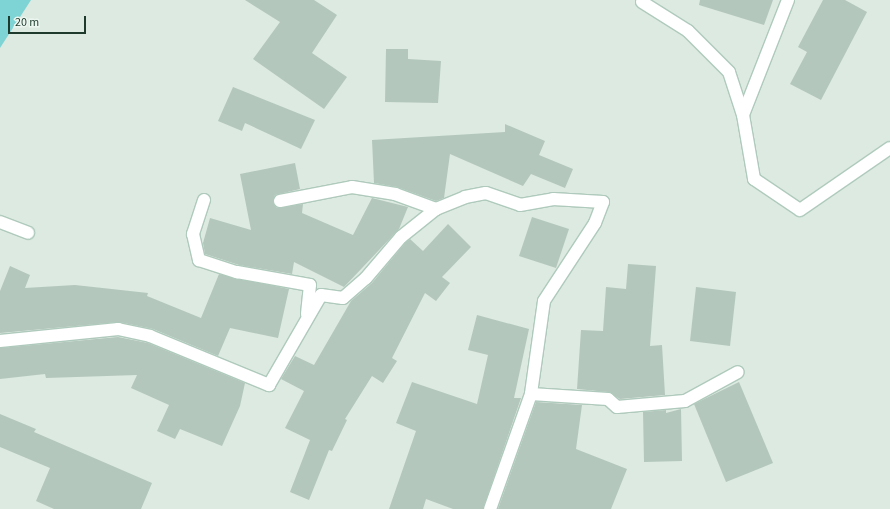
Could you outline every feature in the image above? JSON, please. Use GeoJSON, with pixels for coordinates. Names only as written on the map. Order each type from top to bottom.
{"type":"FeatureCollection","features":[{"type":"Feature","properties":{"kind":"street"},"geometry":{"type":"LineString","coordinates":[[743,114],[788,0]]}},
{"type":"Feature","properties":{"kind":"street"},"geometry":{"type":"LineString","coordinates":[[642,2],[688,31],[729,72],[743,114],[754,179],[800,210],[890,148]]}},
{"type":"Feature","properties":{"kind":"street"},"geometry":{"type":"LineString","coordinates":[[280,201],[352,187],[395,194],[436,209]]}},
{"type":"Feature","properties":{"kind":"street"},"geometry":{"type":"LineString","coordinates":[[0,341],[118,328],[150,336],[269,385],[321,295],[343,298],[366,278],[401,237],[436,209],[464,197],[486,193],[520,205],[552,199],[603,202],[595,223],[544,301],[531,394],[490,509]]}},
{"type":"Feature","properties":{"kind":"street"},"geometry":{"type":"LineString","coordinates":[[204,200],[193,234],[198,260],[238,272],[310,285],[307,317]]}},
{"type":"Feature","properties":{"kind":"street"},"geometry":{"type":"LineString","coordinates":[[0,222],[28,233]]}},
{"type":"Feature","properties":{"kind":"street"},"geometry":{"type":"LineString","coordinates":[[531,394],[608,400],[617,407],[685,401],[738,372]]}},
{"type":"Feature","properties":{"kind":"water"},"geometry":{"type":"Polygon","coordinates":[[[0,0],[31,0],[0,48],[0,0]]]}},
{"type":"Feature","properties":{"kind":"building"},"geometry":{"type":"Polygon","coordinates":[[[245,0],[314,0],[337,15],[312,53],[347,77],[324,109],[253,59],[280,22],[245,0]]]}},
{"type":"Feature","properties":{"kind":"building"},"geometry":{"type":"Polygon","coordinates":[[[700,0],[773,0],[764,25],[699,5],[700,0]]]}},
{"type":"Feature","properties":{"kind":"building"},"geometry":{"type":"Polygon","coordinates":[[[823,0],[845,0],[867,12],[821,100],[790,84],[807,52],[798,47],[823,0]]]}},
{"type":"Feature","properties":{"kind":"building"},"geometry":{"type":"Polygon","coordinates":[[[386,49],[408,49],[408,59],[441,61],[438,103],[385,102],[386,49]]]}},
{"type":"Feature","properties":{"kind":"building"},"geometry":{"type":"Polygon","coordinates":[[[233,87],[315,120],[301,149],[245,123],[242,131],[218,121],[233,87]]]}},
{"type":"Feature","properties":{"kind":"building"},"geometry":{"type":"Polygon","coordinates":[[[505,124],[545,141],[539,155],[573,169],[565,188],[531,174],[523,186],[450,154],[444,198],[436,201],[397,187],[374,183],[372,140],[505,132],[505,124]]]}},
{"type":"Feature","properties":{"kind":"building"},"geometry":{"type":"Polygon","coordinates":[[[295,163],[300,189],[275,195],[273,202],[277,208],[303,204],[302,213],[353,235],[372,198],[408,207],[399,229],[344,287],[294,262],[292,274],[239,265],[205,254],[203,243],[210,218],[251,230],[240,174],[295,163]]]}},
{"type":"Feature","properties":{"kind":"building"},"geometry":{"type":"Polygon","coordinates":[[[532,217],[569,229],[556,268],[519,256],[532,217]]]}},
{"type":"Feature","properties":{"kind":"building"},"geometry":{"type":"Polygon","coordinates":[[[448,224],[471,247],[442,277],[450,283],[436,301],[425,293],[392,358],[397,361],[383,383],[372,376],[345,419],[347,420],[332,451],[329,450],[309,500],[290,492],[310,440],[285,428],[304,391],[281,379],[295,356],[314,365],[351,301],[372,283],[406,242],[410,239],[423,251],[448,224]]]}},
{"type":"Feature","properties":{"kind":"building"},"geometry":{"type":"Polygon","coordinates":[[[628,264],[656,266],[650,346],[662,345],[665,395],[620,399],[608,392],[577,389],[581,330],[603,331],[606,287],[626,289],[628,264]]]}},
{"type":"Feature","properties":{"kind":"building"},"geometry":{"type":"Polygon","coordinates":[[[10,266],[30,275],[25,288],[75,285],[148,293],[147,296],[201,318],[219,274],[289,289],[278,338],[230,328],[218,356],[153,329],[119,322],[0,333],[0,291],[10,266]]]}},
{"type":"Feature","properties":{"kind":"building"},"geometry":{"type":"Polygon","coordinates":[[[696,287],[736,292],[730,346],[690,341],[696,287]]]}},
{"type":"Feature","properties":{"kind":"building"},"geometry":{"type":"Polygon","coordinates":[[[477,315],[529,329],[514,398],[521,398],[483,509],[453,509],[426,499],[423,509],[389,509],[416,431],[396,423],[412,382],[477,404],[488,355],[468,350],[477,315]]]}},
{"type":"Feature","properties":{"kind":"building"},"geometry":{"type":"Polygon","coordinates":[[[118,337],[148,343],[245,383],[240,406],[222,446],[180,429],[175,439],[157,431],[169,405],[131,388],[137,375],[46,378],[45,374],[0,379],[0,348],[118,337]]]}},
{"type":"Feature","properties":{"kind":"building"},"geometry":{"type":"Polygon","coordinates":[[[739,382],[773,463],[726,482],[694,404],[739,382]]]}},
{"type":"Feature","properties":{"kind":"building"},"geometry":{"type":"Polygon","coordinates":[[[536,402],[582,405],[576,449],[627,469],[611,509],[498,509],[536,402]]]}},
{"type":"Feature","properties":{"kind":"building"},"geometry":{"type":"Polygon","coordinates":[[[681,409],[682,461],[644,462],[643,412],[666,410],[666,413],[681,409]]]}},
{"type":"Feature","properties":{"kind":"building"},"geometry":{"type":"Polygon","coordinates":[[[0,414],[36,429],[34,432],[152,483],[141,509],[54,509],[36,501],[50,468],[0,447],[0,414]]]}}]}
